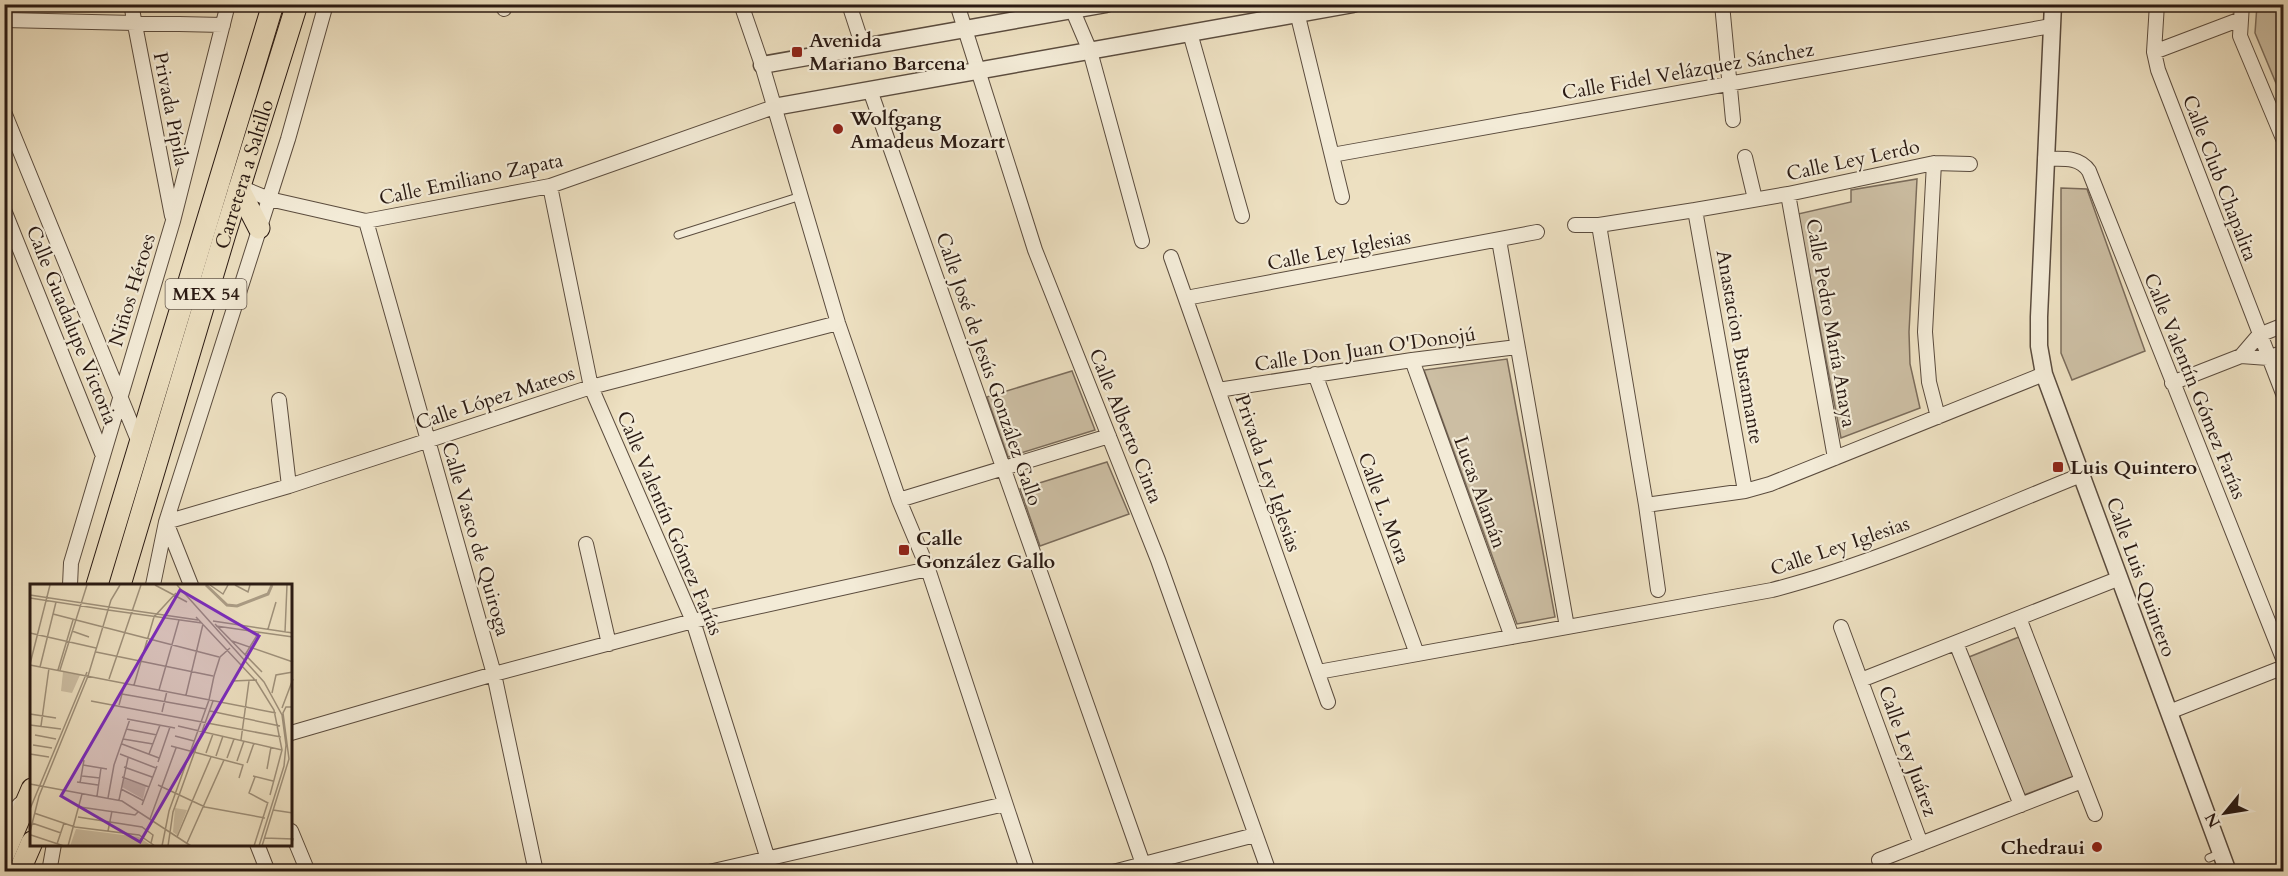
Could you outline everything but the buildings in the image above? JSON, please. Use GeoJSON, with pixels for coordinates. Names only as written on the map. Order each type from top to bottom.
{"type":"FeatureCollection","features":[{"type":"Feature","properties":{"kind":"main road","name":"Carretera a Saltillo"},"geometry":{"type":"LineString","coordinates":[[97,584],[273,4]]}},
{"type":"Feature","properties":{"kind":"main road","name":"Carretera a Saltillo"},"geometry":{"type":"LineString","coordinates":[[120,584],[239,188],[297,4]]}},
{"type":"Feature","properties":{"kind":"main road"},"geometry":{"type":"LineString","coordinates":[[239,188],[260,228]]}},
{"type":"Feature","properties":{"kind":"main road"},"geometry":{"type":"LineString","coordinates":[[4,854],[10,815],[30,791]]}},
{"type":"Feature","properties":{"kind":"main road"},"geometry":{"type":"LineString","coordinates":[[19,872],[30,846]]}},
{"type":"Feature","properties":{"kind":"street","name":"Privada Pípila"},"geometry":{"type":"LineString","coordinates":[[131,4],[173,221]]}},
{"type":"Feature","properties":{"kind":"street","name":"Niños Héroes"},"geometry":{"type":"LineString","coordinates":[[70,584],[71,563],[173,221],[228,4]]}},
{"type":"Feature","properties":{"kind":"street"},"geometry":{"type":"LineString","coordinates":[[153,584],[166,522],[269,199],[326,4]]}},
{"type":"Feature","properties":{"kind":"street"},"geometry":{"type":"LineString","coordinates":[[741,4],[762,65],[838,323],[899,500],[928,569],[1028,872]]}},
{"type":"Feature","properties":{"kind":"street"},"geometry":{"type":"LineString","coordinates":[[849,4],[863,47]]}},
{"type":"Feature","properties":{"kind":"street","name":"Calle Alberto Cinta"},"geometry":{"type":"LineString","coordinates":[[957,4],[1035,250],[1158,560],[1269,872]]}},
{"type":"Feature","properties":{"kind":"street"},"geometry":{"type":"LineString","coordinates":[[762,65],[1071,8],[1106,4]]}},
{"type":"Feature","properties":{"kind":"street"},"geometry":{"type":"LineString","coordinates":[[774,107],[1190,33],[1296,9],[1353,4]]}},
{"type":"Feature","properties":{"kind":"street"},"geometry":{"type":"LineString","coordinates":[[1722,4],[1733,120]]}},
{"type":"Feature","properties":{"kind":"street","name":"Calle Luis Quintero"},"geometry":{"type":"LineString","coordinates":[[2053,4],[2038,317],[2039,346],[2044,374],[2169,712],[2215,856],[2228,872]]}},
{"type":"Feature","properties":{"kind":"street","name":"Calle Club Chapalita"},"geometry":{"type":"LineString","coordinates":[[2157,4],[2154,52],[2158,70],[2283,396]]}},
{"type":"Feature","properties":{"kind":"street"},"geometry":{"type":"LineString","coordinates":[[1071,8],[1090,51],[1142,241]]}},
{"type":"Feature","properties":{"kind":"street"},"geometry":{"type":"LineString","coordinates":[[1296,9],[1342,197]]}},
{"type":"Feature","properties":{"kind":"street"},"geometry":{"type":"LineString","coordinates":[[2154,52],[2242,12],[2240,36],[2283,141]]}},
{"type":"Feature","properties":{"kind":"street"},"geometry":{"type":"LineString","coordinates":[[4,20],[223,25]]}},
{"type":"Feature","properties":{"kind":"street","name":"Calle Fidel Velázquez Sánchez"},"geometry":{"type":"LineString","coordinates":[[1332,155],[2051,26]]}},
{"type":"Feature","properties":{"kind":"street"},"geometry":{"type":"LineString","coordinates":[[1190,33],[1242,216]]}},
{"type":"Feature","properties":{"kind":"street","name":"Calle José de Jesús González Gallo"},"geometry":{"type":"LineString","coordinates":[[870,90],[1143,864]]}},
{"type":"Feature","properties":{"kind":"street","name":"Calle Emiliano Zapata"},"geometry":{"type":"LineString","coordinates":[[239,188],[269,199],[366,221],[550,186],[774,107]]}},
{"type":"Feature","properties":{"kind":"street","name":"Calle Guadalupe Victoria"},"geometry":{"type":"LineString","coordinates":[[4,112],[140,445]]}},
{"type":"Feature","properties":{"kind":"street"},"geometry":{"type":"LineString","coordinates":[[1745,157],[1755,199]]}},
{"type":"Feature","properties":{"kind":"street","name":"Calle Valentín Gómez Farías"},"geometry":{"type":"LineString","coordinates":[[2045,159],[2077,160],[2089,171],[2283,661]]}},
{"type":"Feature","properties":{"kind":"street"},"geometry":{"type":"LineString","coordinates":[[1934,163],[1970,164]]}},
{"type":"Feature","properties":{"kind":"street","name":"Calle Ley Lerdo"},"geometry":{"type":"LineString","coordinates":[[1575,225],[1599,225],[1788,194],[1934,163],[1925,332],[1929,382],[1938,417]]}},
{"type":"Feature","properties":{"kind":"street","name":"Calle Valentín Gómez Farías"},"geometry":{"type":"LineString","coordinates":[[550,186],[591,387],[693,621],[772,872]]}},
{"type":"Feature","properties":{"kind":"street","name":"Calle Pedro María Anaya"},"geometry":{"type":"LineString","coordinates":[[1788,194],[1835,458]]}},
{"type":"Feature","properties":{"kind":"street","name":"Calle Guadalupe Victoria"},"geometry":{"type":"LineString","coordinates":[[4,210],[103,456]]}},
{"type":"Feature","properties":{"kind":"street","name":"Anastacion Bustamante"},"geometry":{"type":"LineString","coordinates":[[1695,210],[1745,491]]}},
{"type":"Feature","properties":{"kind":"street","name":"Calle Vasco de Quiroga"},"geometry":{"type":"LineString","coordinates":[[366,221],[494,674],[536,872]]}},
{"type":"Feature","properties":{"kind":"street"},"geometry":{"type":"LineString","coordinates":[[1599,225],[1658,590]]}},
{"type":"Feature","properties":{"kind":"street","name":"Calle Ley Iglesias"},"geometry":{"type":"LineString","coordinates":[[1186,298],[1536,232]]}},
{"type":"Feature","properties":{"kind":"street"},"geometry":{"type":"LineString","coordinates":[[1499,240],[1567,627]]}},
{"type":"Feature","properties":{"kind":"street","name":"Privada Ley Iglesias"},"geometry":{"type":"LineString","coordinates":[[1171,257],[1328,702]]}},
{"type":"Feature","properties":{"kind":"street","name":"Calle López Mateos"},"geometry":{"type":"LineString","coordinates":[[166,522],[289,486],[591,387],[838,323]]}},
{"type":"Feature","properties":{"kind":"street"},"geometry":{"type":"LineString","coordinates":[[2241,356],[2259,335],[2283,325]]}},
{"type":"Feature","properties":{"kind":"street","name":"Calle Don Juan O'Donojú"},"geometry":{"type":"LineString","coordinates":[[1218,390],[1412,360],[1517,347]]}},
{"type":"Feature","properties":{"kind":"street"},"geometry":{"type":"LineString","coordinates":[[2172,383],[2241,356],[2268,358],[2283,352]]}},
{"type":"Feature","properties":{"kind":"street","name":"Lucas Alamán"},"geometry":{"type":"LineString","coordinates":[[1412,360],[1512,637]]}},
{"type":"Feature","properties":{"kind":"street","name":"Calle L. Mora"},"geometry":{"type":"LineString","coordinates":[[1315,374],[1417,654]]}},
{"type":"Feature","properties":{"kind":"street"},"geometry":{"type":"LineString","coordinates":[[1646,505],[1745,491],[1770,484],[2044,374]]}},
{"type":"Feature","properties":{"kind":"street"},"geometry":{"type":"LineString","coordinates":[[279,400],[289,486]]}},
{"type":"Feature","properties":{"kind":"street"},"geometry":{"type":"LineString","coordinates":[[899,500],[1108,436]]}},
{"type":"Feature","properties":{"kind":"street","name":"Calle Ley Iglesias"},"geometry":{"type":"LineString","coordinates":[[1317,672],[1772,590],[1813,580],[2081,475]]}},
{"type":"Feature","properties":{"kind":"street"},"geometry":{"type":"LineString","coordinates":[[166,522],[192,584]]}},
{"type":"Feature","properties":{"kind":"street"},"geometry":{"type":"LineString","coordinates":[[586,544],[609,644]]}},
{"type":"Feature","properties":{"kind":"street"},"geometry":{"type":"LineString","coordinates":[[292,733],[494,674],[693,621],[928,569]]}},
{"type":"Feature","properties":{"kind":"street"},"geometry":{"type":"LineString","coordinates":[[157,570],[162,584]]}},
{"type":"Feature","properties":{"kind":"street","name":"Calle Ley Juárez"},"geometry":{"type":"LineString","coordinates":[[1861,680],[2120,578]]}},
{"type":"Feature","properties":{"kind":"street"},"geometry":{"type":"LineString","coordinates":[[2019,618],[2095,814]]}},
{"type":"Feature","properties":{"kind":"street","name":"Calle Ley Juárez"},"geometry":{"type":"LineString","coordinates":[[1841,627],[1921,844],[2082,781]]}},
{"type":"Feature","properties":{"kind":"street"},"geometry":{"type":"LineString","coordinates":[[1956,643],[2021,805]]}},
{"type":"Feature","properties":{"kind":"street"},"geometry":{"type":"LineString","coordinates":[[2169,712],[2283,667]]}},
{"type":"Feature","properties":{"kind":"street"},"geometry":{"type":"LineString","coordinates":[[709,872],[1005,804]]}},
{"type":"Feature","properties":{"kind":"street"},"geometry":{"type":"LineString","coordinates":[[292,833],[308,872]]}},
{"type":"Feature","properties":{"kind":"street"},"geometry":{"type":"LineString","coordinates":[[1113,872],[1255,835]]}},
{"type":"Feature","properties":{"kind":"street"},"geometry":{"type":"LineString","coordinates":[[1879,860],[1921,844]]}},
{"type":"Feature","properties":{"kind":"street"},"geometry":{"type":"LineString","coordinates":[[49,872],[54,846]]}},
{"type":"Feature","properties":{"kind":"street"},"geometry":{"type":"LineString","coordinates":[[258,846],[268,872]]}},
{"type":"Feature","properties":{"kind":"lane"},"geometry":{"type":"LineString","coordinates":[[678,235],[801,196]]}},
{"type":"Feature","properties":{"kind":"shaded area"},"geometry":{"type":"Polygon","coordinates":[[[2257,5],[2283,5],[2283,100],[2255,33],[2257,5]]]}},
{"type":"Feature","properties":{"kind":"shaded area"},"geometry":{"type":"Polygon","coordinates":[[[1917,179],[1909,332],[1910,364],[1920,408],[1841,438],[1798,214],[1851,202],[1851,190],[1917,179]]]}},
{"type":"Feature","properties":{"kind":"shaded area"},"geometry":{"type":"Polygon","coordinates":[[[2061,188],[2087,189],[2145,351],[2072,380],[2061,353],[2061,188]]]}},
{"type":"Feature","properties":{"kind":"shaded area"},"geometry":{"type":"Polygon","coordinates":[[[1507,359],[1555,617],[1517,624],[1424,370],[1507,359]]]}},
{"type":"Feature","properties":{"kind":"shaded area"},"geometry":{"type":"Polygon","coordinates":[[[1072,371],[1095,430],[1008,457],[987,397],[1072,371]]]}},
{"type":"Feature","properties":{"kind":"shaded area"},"geometry":{"type":"Polygon","coordinates":[[[1107,462],[1129,514],[1040,546],[1020,489],[1107,462]]]}},
{"type":"Feature","properties":{"kind":"shaded area"},"geometry":{"type":"Polygon","coordinates":[[[2019,637],[2074,776],[2024,795],[1969,657],[2019,637]]]}},
{"type":"Feature","properties":{"kind":"place","name":"Avenida Mariano Barcena"},"geometry":{"type":"Point","coordinates":[797,52]}},
{"type":"Feature","properties":{"kind":"place","name":"Wolfgang Amadeus Mozart"},"geometry":{"type":"Point","coordinates":[838,129]}},
{"type":"Feature","properties":{"kind":"place","name":"Luis Quintero"},"geometry":{"type":"Point","coordinates":[2058,467]}},
{"type":"Feature","properties":{"kind":"place","name":"Calle González Gallo"},"geometry":{"type":"Point","coordinates":[904,550]}},
{"type":"Feature","properties":{"kind":"place","name":"Chedraui"},"geometry":{"type":"Point","coordinates":[2097,847]}}]}
